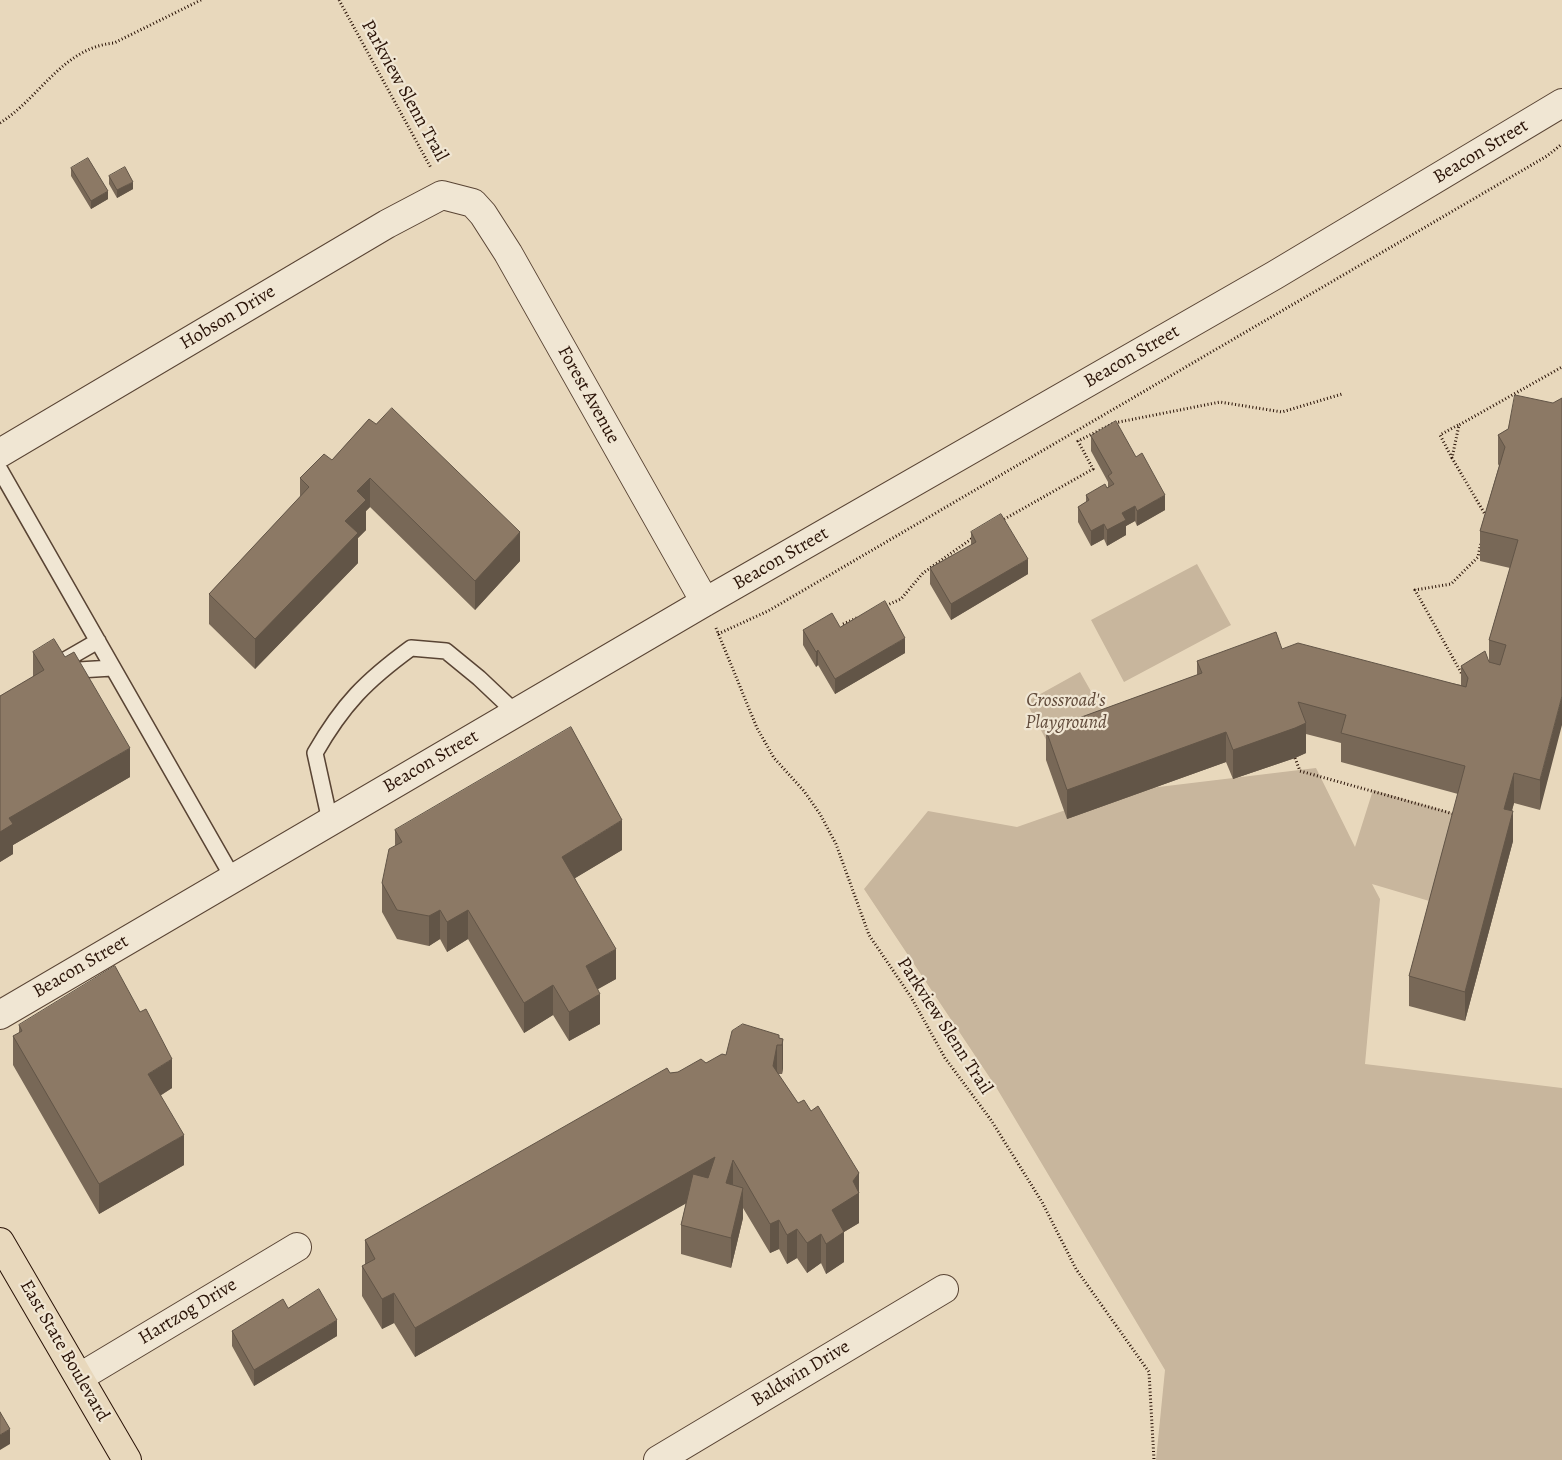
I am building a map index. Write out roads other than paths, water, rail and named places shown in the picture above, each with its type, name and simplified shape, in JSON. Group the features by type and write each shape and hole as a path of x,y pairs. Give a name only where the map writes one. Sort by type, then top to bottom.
{"main road":[{"name":"East State Boulevard","path":"0,1242 127,1460"}],"street":[{"name":"Beacon Street","path":"0,1015 705,602 1275,275 1562,103"},
{"name":"Forest Avenue","path":"451,197 473,203 483,214 508,253 705,602"},
{"name":"Hobson Drive","path":"0,453 387,224 451,197"},
{"name":"Hartzog Drive","path":"80,1377 297,1247"},
{"name":"Baldwin Drive","path":"658,1460 944,1288"}],"lane":[{"path":"0,470 233,878"},
{"path":"98,641 55,674 112,668"},
{"path":"330,821 315,753 347,702 380,671 411,648 446,651 480,678 516,712"}],"park label":[{"name":"Crossroad's Playground","path":"1066,712"}]}
